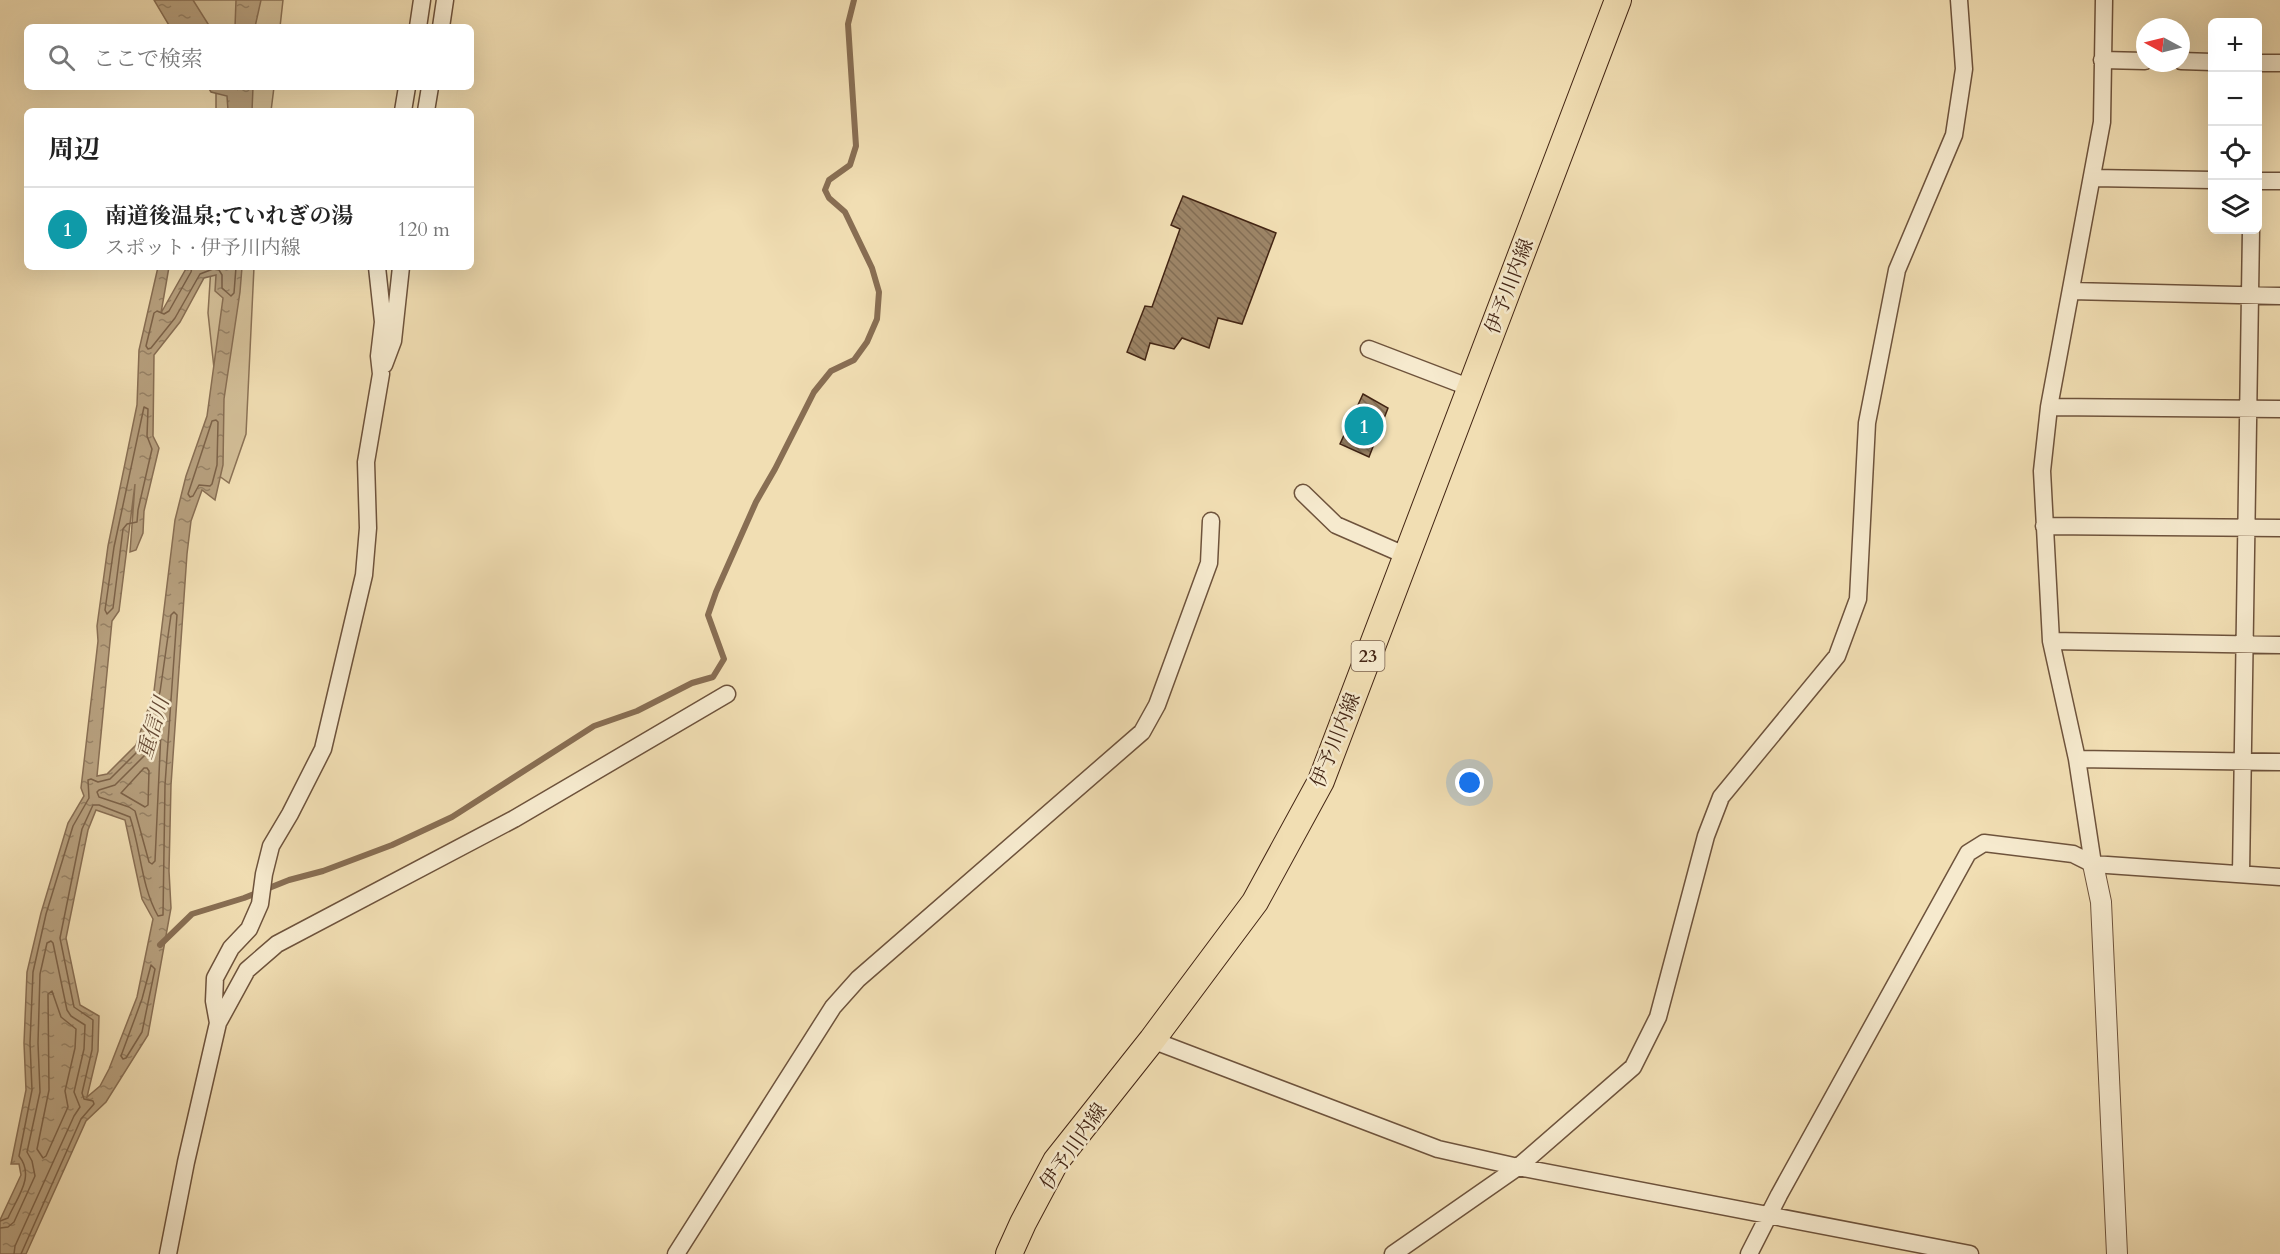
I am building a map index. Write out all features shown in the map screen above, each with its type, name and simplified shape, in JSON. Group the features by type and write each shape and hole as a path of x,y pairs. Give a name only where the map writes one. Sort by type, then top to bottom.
{"main road":[{"name":"伊予川内線","path":"1009,1254 1056,1161 1152,1040 1255,902 1321,781 1618,0"}],"street":[{"path":"418,24 422,0"},
{"path":"441,24 445,0"},
{"path":"1393,1254 1518,1167 1633,1067 1658,1017 1706,837 1721,797 1838,656 1858,599 1867,423 1897,270 1954,135 1964,69 1959,0"},
{"path":"2104,0 2102,122 2049,408 2042,471 2051,641 2078,759 2093,864 2101,902 2116,1254"},
{"path":"2102,60 2136,61"},
{"path":"2190,61 2208,62"},
{"path":"2262,63 2280,63"},
{"path":"404,108 407,90"},
{"path":"426,108 430,90"},
{"path":"2093,178 2208,180"},
{"path":"2262,181 2280,181"},
{"path":"2241,874 2251,234"},
{"path":"377,270 383,322 379,356 381,374"},
{"path":"218,1023 214,1001 215,978 231,948 249,929 260,904 271,846 323,749 364,575 368,528 366,462 381,374 393,341 401,270"},
{"path":"2071,291 2280,296"},
{"path":"1369,349 1471,388"},
{"path":"2049,408 2280,409"},
{"path":"1303,493 1336,525 1407,556"},
{"path":"676,1254 833,1006 858,979 1142,732 1156,705 1209,563 1211,521"},
{"path":"2044,526 2280,528"},
{"path":"2051,641 2280,645"},
{"path":"168,1254 186,1162 218,1023 247,970 277,944 514,819 726,694"},
{"path":"2078,759 2280,762"},
{"path":"1749,1254 1779,1195 1968,853 1984,843 2073,854 2093,864 2280,878"},
{"path":"1152,1040 1438,1149 1518,1167 1970,1254"}],"shaded area":[{"path":"186,0 283,0 280,24 196,24"},
{"path":"216,90 274,90 271,108 216,108"},
{"path":"211,270 254,270 246,434 229,483 215,473 222,442 208,313"}],"water":[{"path":"154,0 193,0 208,24 168,24"},
{"path":"236,0 261,0 256,24 235,24"},
{"path":"210,90 253,90 252,108 228,108 227,96"},
{"name":"重信川","path":"157,270 168,270 161,313 185,270 242,270 224,399 223,465 215,500 202,490 191,521 171,785 169,871 171,908 148,1035 106,1102 86,1121 26,1254 0,1254 0,1220 21,1175 19,1164 11,1164 26,1090 24,1043 27,972 41,913 68,823 84,796 81,788 98,641 97,626 108,546 137,405 139,350","holes":["216,275 215,291 223,298 207,416 186,476 175,520 154,691 136,745 107,774 97,776 112,621 119,611 135,484 130,552 136,550 143,533 144,511 159,448 153,436 154,355 180,322 204,278","96,810 125,820 142,899 153,919 137,997 109,1069 100,1086 87,1097 98,1051 99,1016 80,1005 66,938 88,830"]}],"building":[{"path":"1183,196 1276,233 1242,324 1218,318 1209,348 1182,338 1174,349 1150,343 1145,360 1127,352 1145,306 1152,307 1180,229 1171,225"},
{"path":"1363,394 1388,408 1369,457 1340,444"}],"waterway":[{"path":"160,945 192,914 244,898 289,880 323,871 392,845 452,817 594,726 637,711 692,683 713,677 724,659 708,615 756,502 814,392 831,371 854,360 867,342 877,319 879,292 872,268 845,212 829,198 825,190 829,180 850,165 856,146 848,24 854,0"}],"place":[{"name":"南道後温泉;ていれぎの湯","path":"1364,426"}]}
